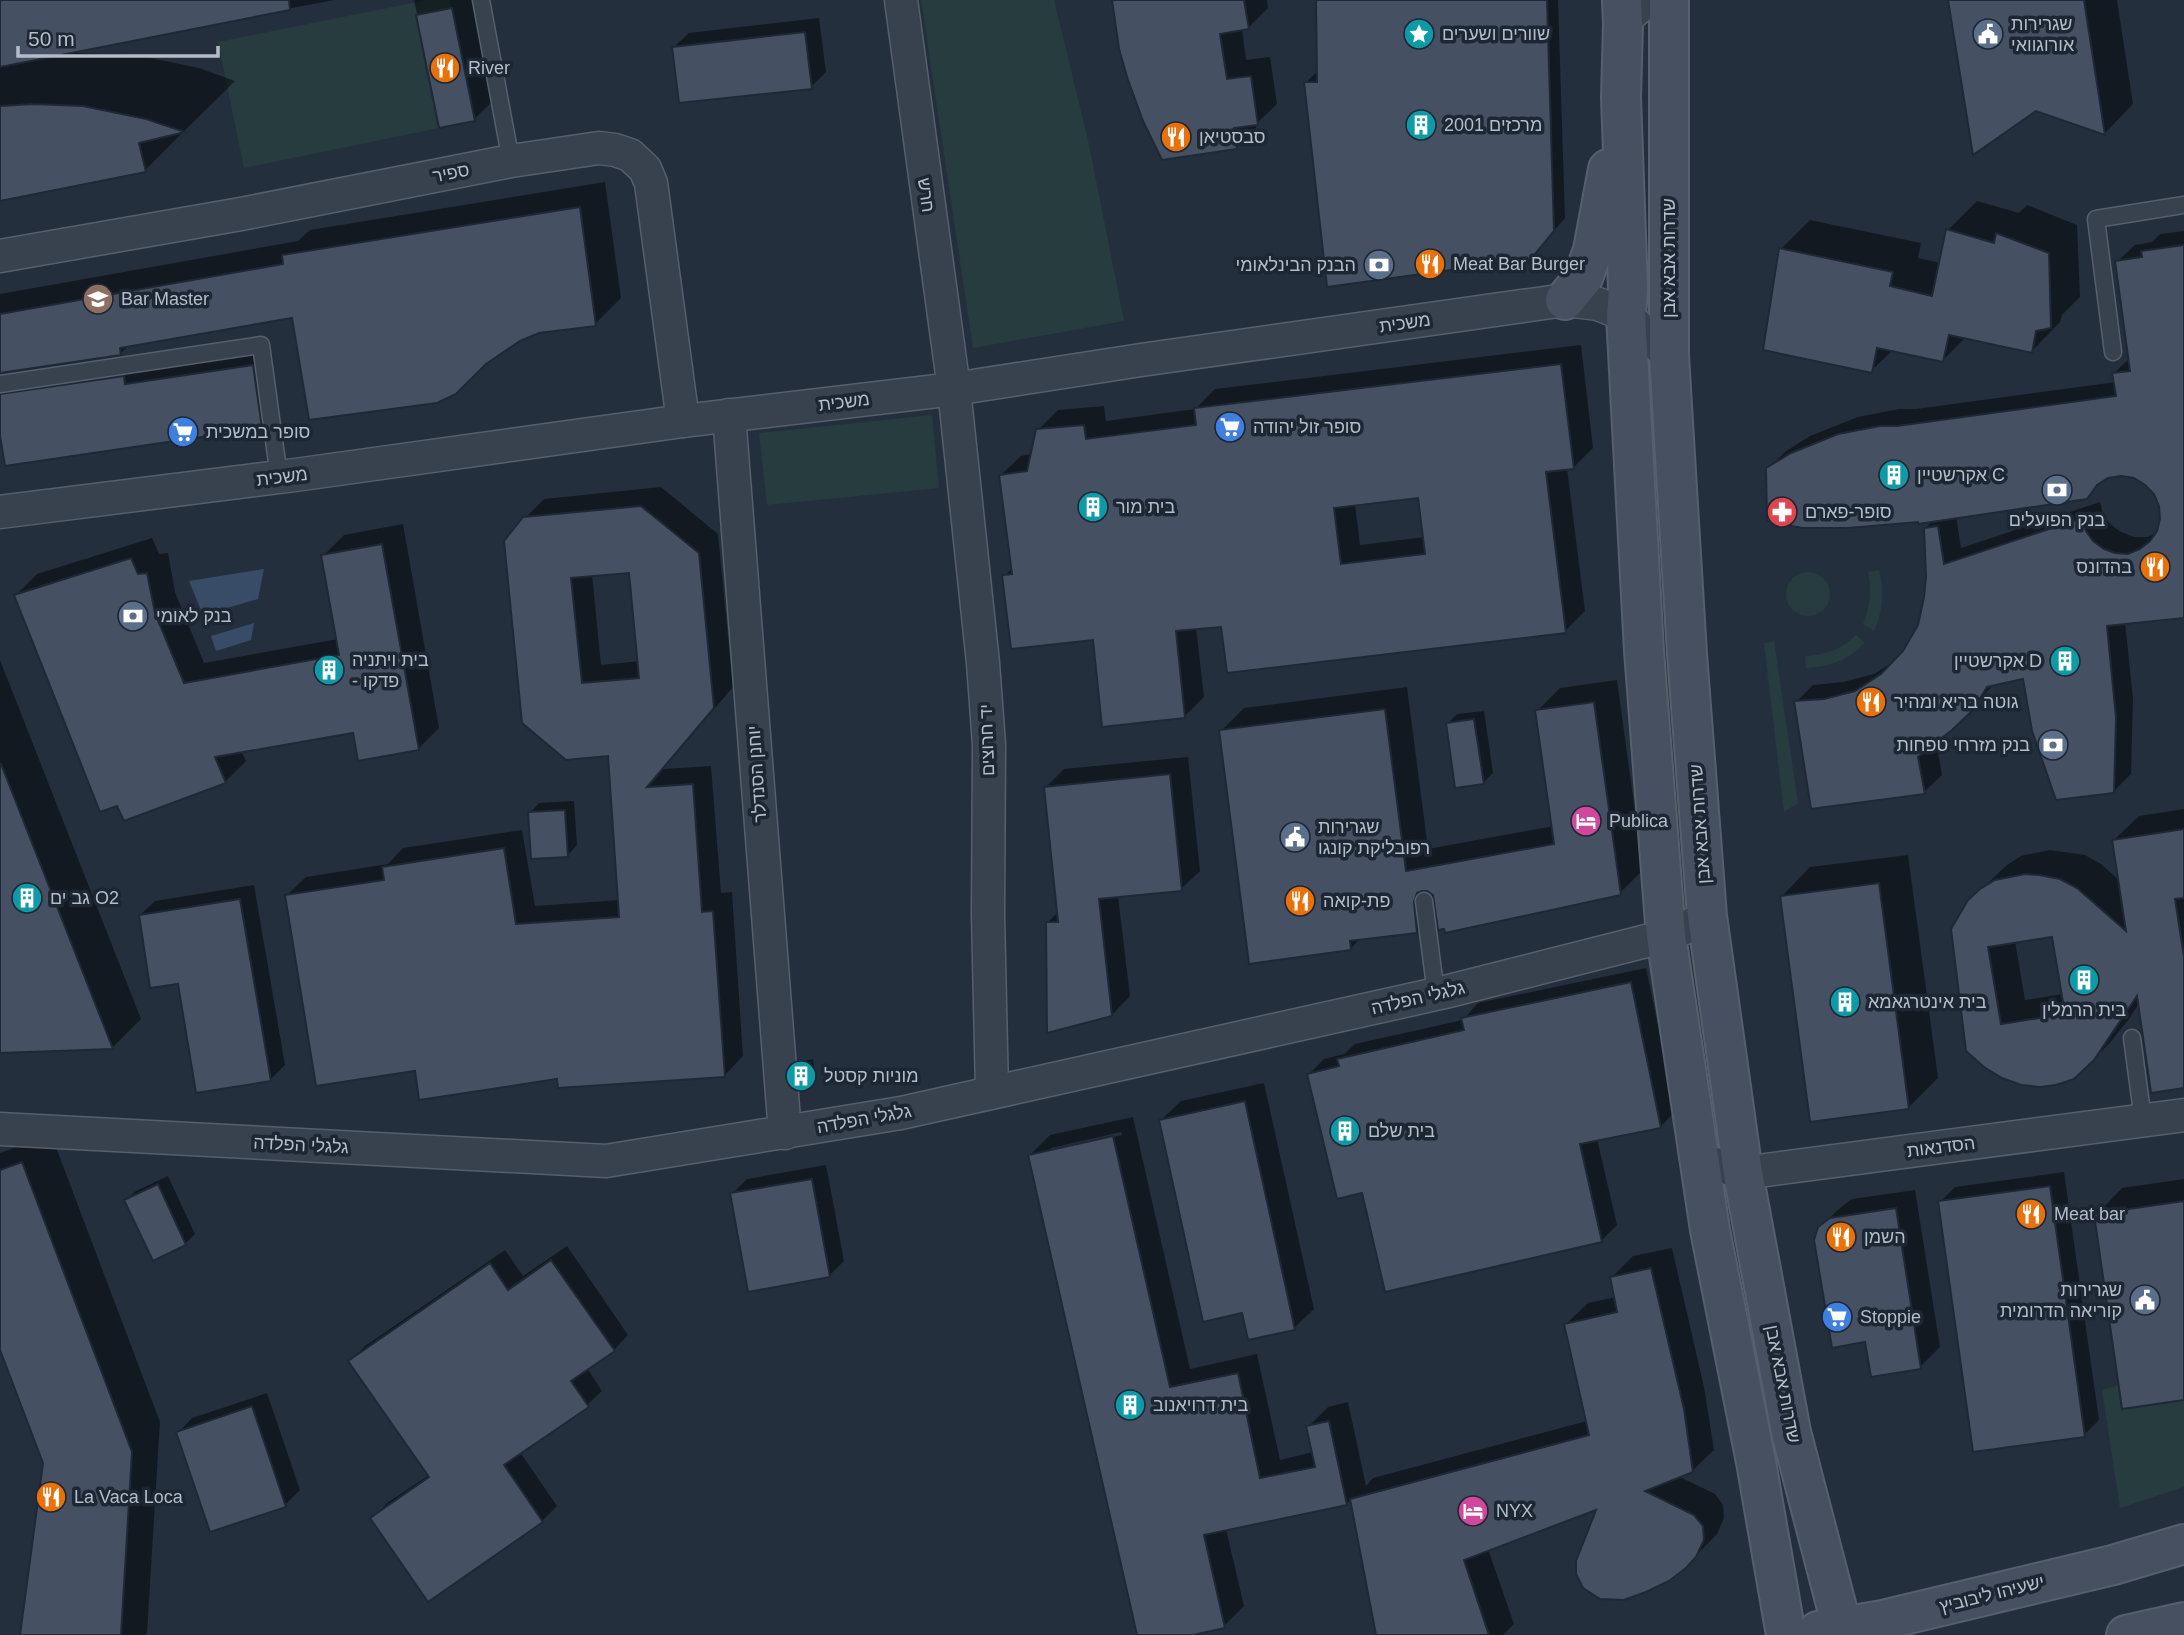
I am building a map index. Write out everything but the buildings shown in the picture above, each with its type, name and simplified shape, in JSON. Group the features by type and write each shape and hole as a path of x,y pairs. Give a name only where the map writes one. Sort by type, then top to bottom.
{"main road":[{"name":"שדרות אבא אבן","path":"1669,0 1669,356 1706,916 1743,1173 1793,1438 1842,1630"},
{"path":"1565,300 1583,278 1593,250 1621,98 1631,8"},
{"path":"1621,98 1626,315 1644,651 1666,936 1710,1230 1756,1462 1786,1635"},
{"name":"ישעיהו ליבוביץ","path":"1797,1635 1842,1630 2184,1545"},
{"path":"2126,1635 2184,1622"}],"street":[{"name":"חרש","path":"902,10 954,389"},
{"name":"ספיר","path":"0,256 241,214 511,161 599,148 615,150 630,155 645,169 651,183 683,421"},
{"name":"משכית","path":"0,512 279,477 729,415 954,389 1565,300 1598,304 1626,315 1669,356"},
{"name":"יד חרוצים","path":"954,389 989,745 988,915 992,1091"},
{"name":"יוחנן הסנדלר","path":"729,415 785,1133"},
{"name":"גלגלי הפלדה","path":"0,1129 606,1161 901,1113 1436,994 1666,936 1706,916"},
{"name":"הסדנאות","path":"1699,1159 1743,1173 2184,1115"}],"lane":[{"path":"481,0 511,161"},
{"path":"2113,352 2096,219 2184,205"},
{"path":"0,384 261,345 279,477"},
{"path":"1423,901 1436,994"},
{"path":"2132,1038 2143,1120"}],"green space":[{"path":"427,0 450,0 452,8 416,16 439,128 244,168 218,42"},
{"path":"921,0 1054,0 1088,140 1124,321 973,348"},
{"path":"932,415 939,488 767,505 759,433"},
{"path":"1879,570 1882,601 1874,631 1863,624 1870,598 1868,572"},
{"path":"1808,572 1817,573 1824,578 1829,585 1829,603 1824,610 1817,615 1808,616 1799,615 1792,610 1787,603 1786,594 1787,585 1792,578 1799,573"},
{"path":"1856,635 1865,643 1852,654 1831,664 1806,668 1805,656 1832,651"},
{"path":"1774,641 1798,803 1784,812 1764,643"},
{"path":"2119,1385 2184,1400 2184,1487 2120,1508 2102,1390"}],"water":[{"path":"264,569 258,599 203,615 189,581"},
{"path":"254,623 251,640 216,651 211,636"}],"place":[{"name":"שוורים ושערים","path":"1419,34"},
{"name":"שגרירות אורוגוואי","path":"1988,34"},
{"name":"River","path":"445,68"},
{"name":"מרכזים 2001","path":"1421,125"},
{"name":"סבסטיאן","path":"1176,137"},
{"name":"Meat Bar Burger","path":"1430,264"},
{"name":"הבנק הבינלאומי","path":"1379,265"},
{"name":"Bar Master","path":"98,299"},
{"name":"סופר זול יהודה","path":"1230,427"},
{"name":"סופר במשכית","path":"183,432"},
{"name":"אקרשטיין C","path":"1894,475"},
{"name":"בנק הפועלים","path":"2057,490"},
{"name":"בית מור","path":"1093,507"},
{"name":"סופר-פארם","path":"1782,512"},
{"name":"בהדונס","path":"2155,567"},
{"name":"בנק לאומי","path":"133,616"},
{"name":"אקרשטיין D","path":"2065,661"},
{"name":"בית ויתניה - פדקו","path":"329,670"},
{"name":"גוטה בריא ומהיר","path":"1871,702"},
{"name":"בנק מזרחי טפחות","path":"2053,745"},
{"name":"Publica","path":"1586,821"},
{"name":"שגרירות רפובליקת קונגו","path":"1295,837"},
{"name":"גב ים O2","path":"27,898"},
{"name":"פת-קואה","path":"1300,901"},
{"name":"בית הרמלין","path":"2084,980"},
{"name":"בית אינטרגאמא","path":"1845,1002"},
{"name":"מוניות קסטל","path":"801,1076"},
{"name":"בית שלם","path":"1345,1131"},
{"name":"Meat bar","path":"2031,1214"},
{"name":"השמן","path":"1841,1237"},
{"name":"שגרירות קוריאה הדרומית","path":"2145,1300"},
{"name":"Stoppie","path":"1837,1317"},
{"name":"בית דרויאנוב","path":"1130,1405"},
{"name":"La Vaca Loca","path":"51,1497"},
{"name":"NYX","path":"1473,1511"}]}
